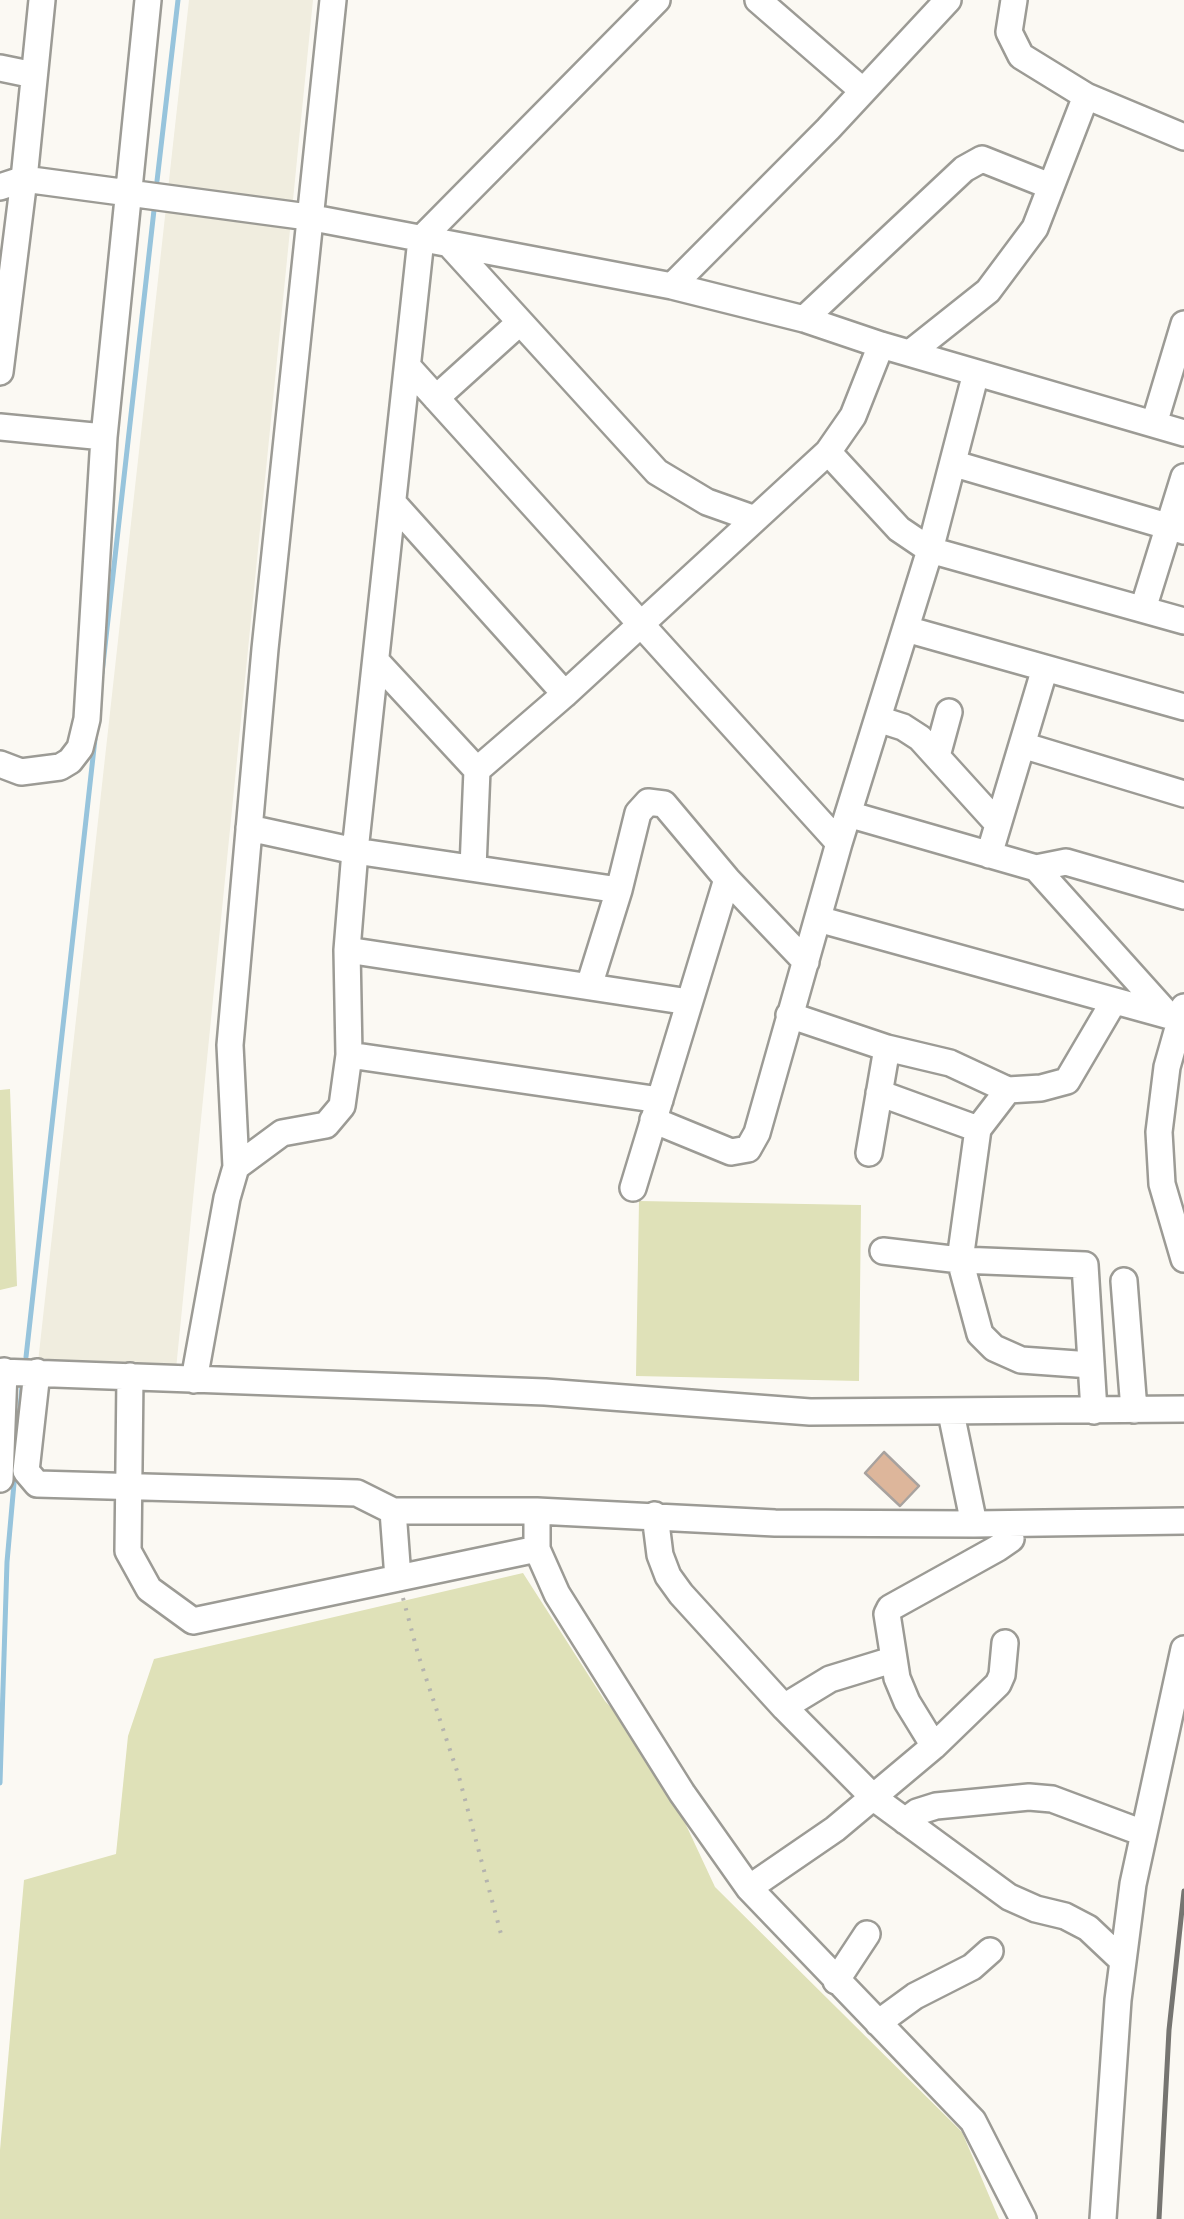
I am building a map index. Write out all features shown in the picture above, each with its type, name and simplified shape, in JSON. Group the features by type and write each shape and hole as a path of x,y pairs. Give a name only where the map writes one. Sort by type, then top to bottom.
{"street":[{"path":"0,372 12,183 34,75 42,0"},
{"path":"0,764 21,772 37,772 70,761 80,748 87,719 104,437 148,0"},
{"path":"194,1380 236,1167 230,1046 308,217 333,0"},
{"path":"236,1167 282,1133 326,1124 342,1106 350,1055 348,950 355,851 420,239 657,0"},
{"path":"758,0 863,91"},
{"path":"672,286 948,0"},
{"path":"1014,0 1010,32 1021,56 1086,96 1184,137"},
{"path":"0,68 34,75"},
{"path":"910,353 988,291 1035,228 1086,96"},
{"path":"804,319 964,169 982,159 1050,186"},
{"path":"12,183 131,192 308,217 672,286 804,319 976,374 1184,433"},
{"path":"450,245 657,472 708,502 755,519"},
{"path":"436,398 519,324"},
{"path":"1154,424 1184,324"},
{"path":"477,770 566,694 828,452 853,416 881,345"},
{"path":"408,368 839,843"},
{"path":"350,1055 656,1110 730,1152 748,1149 757,1133 839,843 930,550 976,374"},
{"path":"0,426 104,437"},
{"path":"828,452 899,529 930,550 1184,621"},
{"path":"955,464 1176,529"},
{"path":"1143,609 1176,529 1184,478"},
{"path":"394,506 566,694"},
{"path":"906,628 1184,708"},
{"path":"377,662 477,770 472,868"},
{"path":"989,855 1045,668"},
{"path":"936,756 949,712"},
{"path":"878,718 920,738 998,824"},
{"path":"1022,745 1184,794"},
{"path":"589,986 638,813 648,802 664,804 806,962"},
{"path":"848,814 1036,868 1066,862 1184,896"},
{"path":"249,828 355,851 619,890"},
{"path":"1036,868 1179,1015 1176,1069 1159,1132 1162,1184 1184,1260"},
{"path":"633,1188 727,878"},
{"path":"818,919 1114,1001 1179,1015"},
{"path":"348,950 689,1002"},
{"path":"789,1014 886,1048 950,1063 1008,1090 1067,1081 1114,1001"},
{"path":"868,1154 886,1048"},
{"path":"1008,1090 978,1130 960,1260 980,1334 994,1348 1021,1360 1091,1365"},
{"path":"879,1093 978,1130"},
{"path":"883,1251 960,1260 1085,1265 1094,1411"},
{"path":"1124,1281 1134,1410"},
{"path":"0,1479 2,1371 544,1392 810,1412 1184,1409"},
{"path":"37,1372 26,1471 37,1484 357,1493 393,1510 655,1515 775,1523 1184,1521"},
{"path":"130,1376 128,1551 150,1589 192,1620 537,1549"},
{"path":"952,1413 974,1524"},
{"path":"393,1510 398,1578"},
{"path":"537,1511 537,1549 557,1594 682,1793 749,1888 973,2121 1023,2219"},
{"path":"655,1515 660,1555 668,1576 784,1708 874,1798 1009,1897 1088,1928 1123,1961"},
{"path":"934,1746 907,1702 892,1660 886,1623 890,1608 1011,1539 1004,1524"},
{"path":"749,1888 874,1798 934,1746 998,1684 1005,1643"},
{"path":"1103,2219 1123,1961 1143,1834 1184,1649"},
{"path":"784,1708 830,1678 892,1660"},
{"path":"905,1822 936,1806 1052,1798 1143,1834"},
{"path":"836,1981 867,1934"},
{"path":"878,2023 915,1996 972,1967 990,1951"}],"path":[{"path":"398,1578 418,1654 460,1777 501,1934"}],"shaded area":[{"path":"189,0 313,0 176,1369 38,1362"}],"green space":[{"path":"10,1089 17,1286 0,1290 0,1090"},
{"path":"639,1201 861,1205 859,1381 636,1376"},
{"path":"523,1573 605,1701 652,1752 715,1887 962,2132 999,2219 0,2219 0,2150 24,1880 116,1854 128,1736 154,1659"}],"building":[{"path":"884,1452 919,1486 900,1506 865,1473"}],"waterway":[{"path":"157,181 178,0"},
{"path":"102,673 154,210"},
{"path":"26,1357 95,739"},
{"path":"19,1421 22,1386"},
{"path":"0,1783 7,1562 15,1472"}],"railway":[{"path":"1159,2219 1169,2030 1184,1891"}]}
